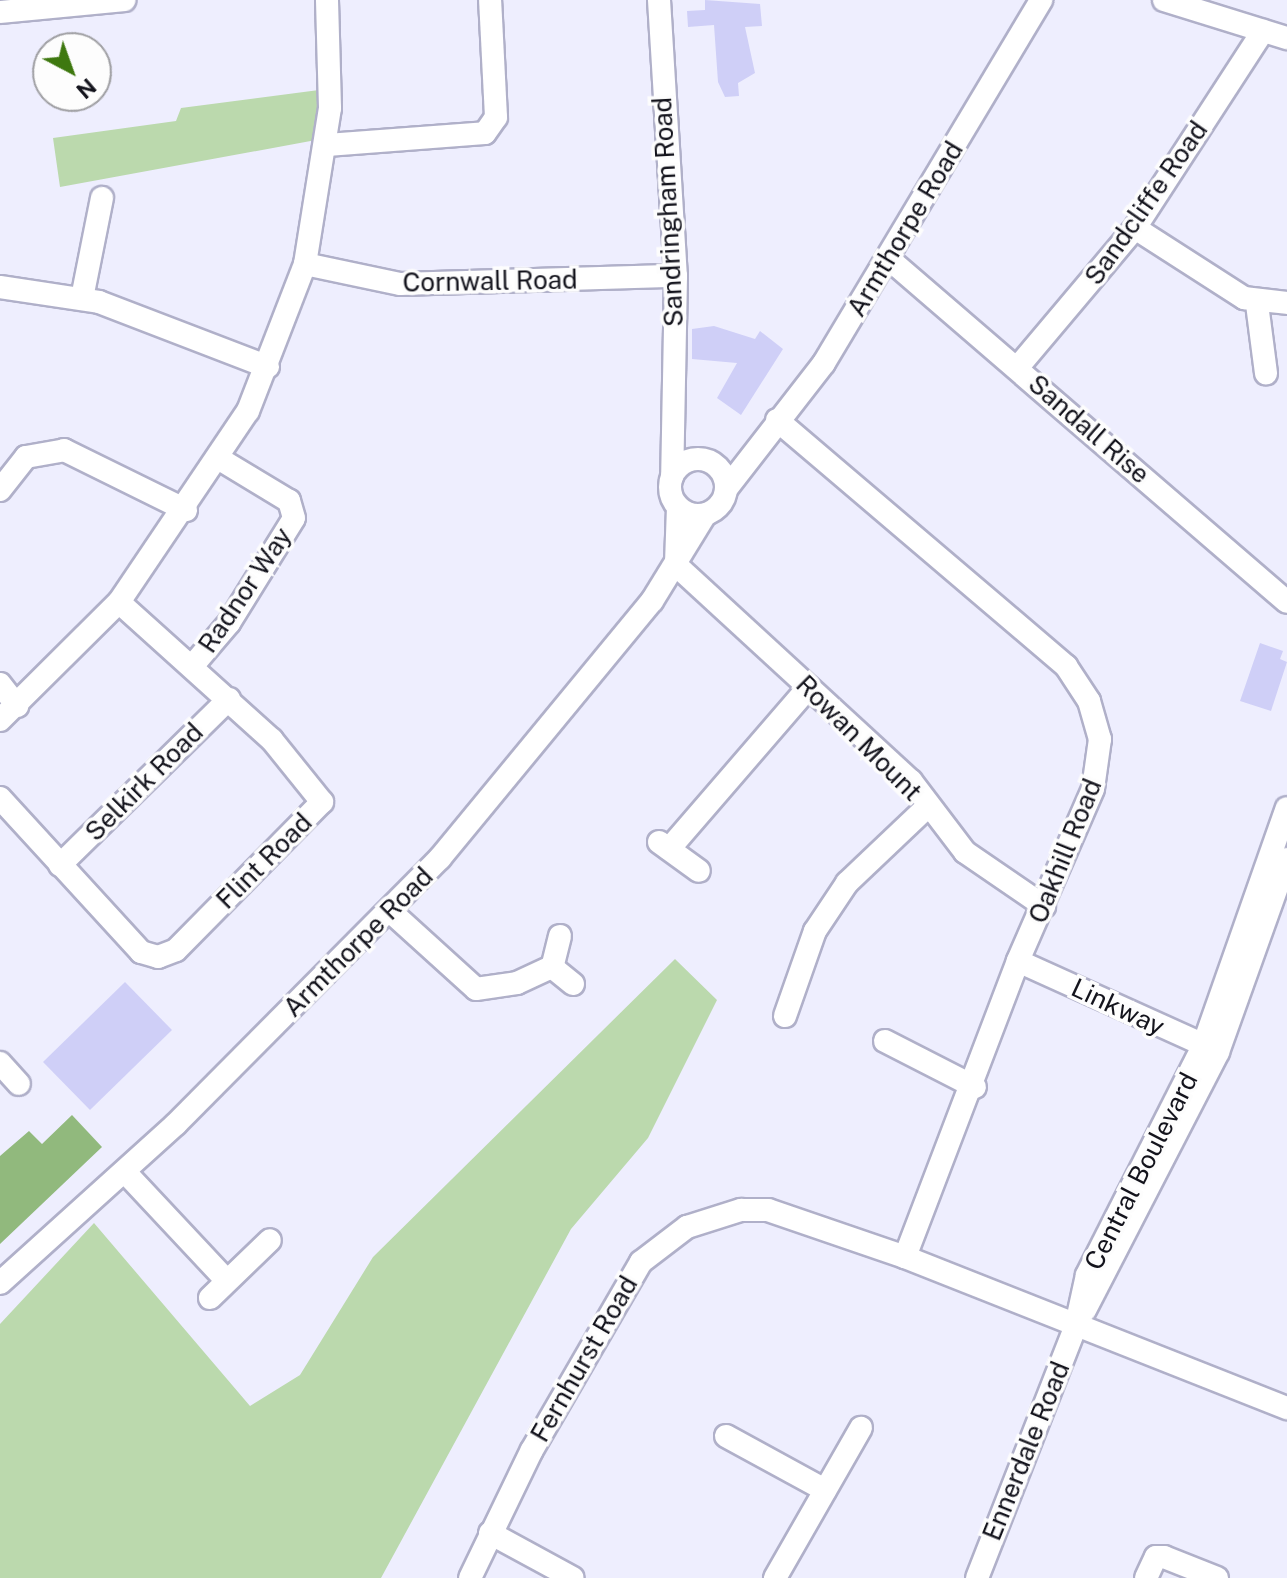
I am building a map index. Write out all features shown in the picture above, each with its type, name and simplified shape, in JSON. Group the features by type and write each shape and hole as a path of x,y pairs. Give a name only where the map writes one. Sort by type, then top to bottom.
{"street":[{"path":"0,12 124,0"},
{"path":"0,684 8,713 119,602 221,460 268,367 305,264 327,145 327,0"},
{"path":"327,145 485,133 496,117 490,0"},
{"name":"Sandringham Road","path":"659,0 676,276 672,476"},
{"name":"Armthorpe Road","path":"727,488 752,447 777,420 889,259 1041,0"},
{"path":"1164,0 1287,38"},
{"name":"Sandcliffe Road","path":"1018,367 1135,228 1263,31"},
{"path":"82,298 102,198"},
{"path":"1135,228 1257,304 1287,303"},
{"name":"Sandall Rise","path":"889,259 1018,367 1287,602"},
{"name":"Cornwall Road","path":"305,264 400,284 676,276"},
{"path":"0,287 82,298 180,328 268,367"},
{"path":"1257,304 1266,373"},
{"name":"Oakhill Road","path":"777,420 1066,666 1089,701 1100,766 1044,906 1018,961 975,1087 905,1257"},
{"path":"675,425 727,488 717,509 705,515 678,507"},
{"path":"676,565 678,507 672,476 702,460 752,447"},
{"path":"0,490 26,457 64,450 186,510"},
{"name":"Radnor Way","path":"194,664 229,623 294,518 289,501 221,460"},
{"name":"Armthorpe Road","path":"0,1283 125,1172 390,911 503,788 676,565 705,515"},
{"name":"Rowan Mount","path":"676,565 911,781 965,852 1044,906"},
{"name":"Flint Road","path":"0,798 141,952 158,957 176,950 322,802 194,664 119,602"},
{"path":"699,871 664,846 809,687"},
{"name":"Selkirk Road","path":"60,865 229,699"},
{"path":"785,1016 815,931 847,883 928,806"},
{"name":"Central Boulevard","path":"1076,1325 1087,1275 1140,1186 1211,1049 1281,862 1287,808"},
{"path":"390,911 476,989 517,983 552,967"},
{"path":"552,967 560,936"},
{"name":"Linkway","path":"1018,961 1211,1049"},
{"path":"552,967 573,984"},
{"path":"885,1041 975,1087"},
{"path":"0,1063 19,1084"},
{"path":"125,1172 227,1281"},
{"name":"Fernhurst Road","path":"470,1578 490,1533 624,1287 662,1242 719,1216 768,1210 905,1257 1287,1408"},
{"path":"210,1298 270,1240"},
{"name":"Ennerdale Road","path":"977,1578 1076,1325"},
{"path":"775,1578 861,1428"},
{"path":"726,1436 825,1490"},
{"path":"490,1533 573,1578"},
{"path":"1146,1578 1156,1557 1217,1578"}],"green space":[{"path":"319,90 316,140 60,187 53,138 176,121 181,108"},
{"path":"675,959 717,1000 648,1138 571,1229 381,1578 0,1578 0,1324 94,1223 250,1406 300,1375 373,1257"},
{"path":"72,1115 102,1147 0,1244 0,1156 29,1131 42,1144"}],"building":[{"path":"705,0 760,4 762,26 745,27 755,73 738,83 739,96 725,97 718,82 714,25 688,27 687,11 705,10"},
{"path":"714,326 755,339 760,331 783,349 741,415 717,398 737,363 692,359 692,329"},
{"path":"1260,643 1283,651 1280,659 1287,662 1271,711 1240,701"},
{"path":"125,982 172,1030 90,1110 43,1062"}]}
